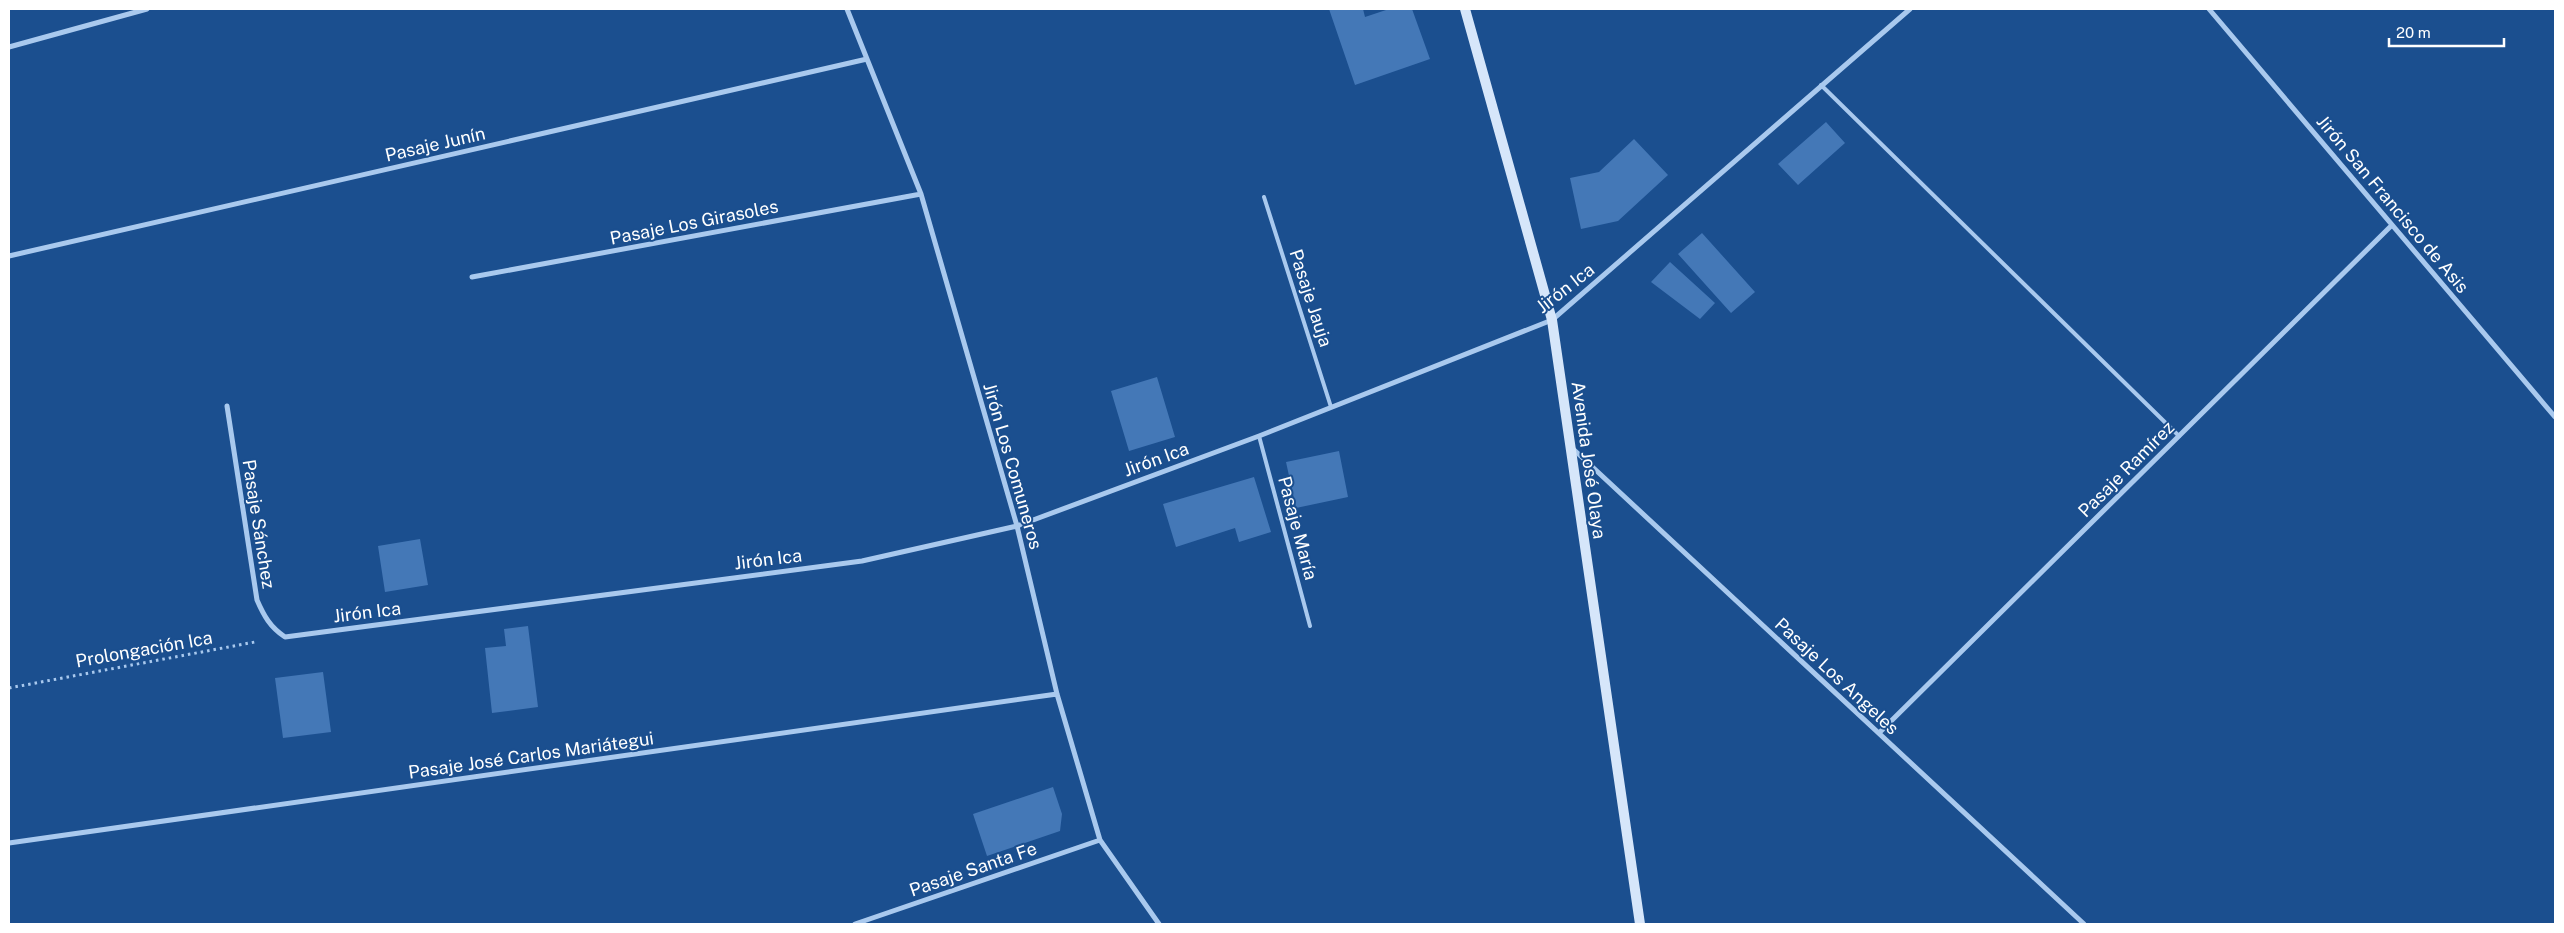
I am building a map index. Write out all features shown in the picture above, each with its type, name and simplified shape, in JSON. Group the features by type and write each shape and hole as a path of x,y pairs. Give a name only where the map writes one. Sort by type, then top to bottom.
{"street":[{"path":"9,47 147,9"},
{"name":"Jirón Los Comuneros","path":"847,9 921,194 1017,526 1057,694 1100,840 1159,924"},
{"name":"Avenida José Olaya","path":"1465,9 1552,320 1640,924"},
{"name":"Jirón Ica","path":"285,637 862,561 1017,526 1259,436 1552,320 1910,9"},
{"name":"Jirón San Francisco de Asis","path":"2209,9 2555,417"},
{"name":"Pasaje Junín","path":"9,256 867,59"},
{"name":"Pasaje Los Girasoles","path":"472,277 921,194"},
{"name":"Pasaje Ramírez","path":"1879,733 2392,225"},
{"name":"Pasaje Sánchez","path":"227,406 257,600 263,615 273,628 285,637"},
{"name":"Pasaje Los Angeles","path":"1570,447 2084,924"},
{"name":"Pasaje José Carlos Mariátegui","path":"9,843 1057,694"},
{"name":"Pasaje Santa Fe","path":"856,924 1100,840"}],"lane":[{"path":"1821,85 2179,436"},
{"name":"Pasaje Jauja","path":"1264,197 1332,407"},
{"name":"Pasaje María","path":"1259,436 1310,626"}],"path":[{"name":"Prolongación Ica","path":"9,688 285,637"}],"building":[{"path":"1329,9 1363,9 1365,17 1389,9 1412,9 1430,59 1355,85"},
{"path":"1826,122 1845,143 1798,185 1778,164"},
{"path":"1634,139 1668,175 1618,221 1581,229 1570,178 1599,172"},
{"path":"1702,233 1755,292 1731,313 1678,254"},
{"path":"1670,262 1715,303 1700,319 1651,282"},
{"path":"1157,377 1175,437 1129,451 1111,391"},
{"path":"1339,451 1348,497 1296,508 1286,462"},
{"path":"1254,477 1271,532 1239,542 1235,528 1176,547 1163,504"},
{"path":"420,539 428,585 385,592 378,546"},
{"path":"528,626 538,707 492,713 485,648 506,646 504,629"},
{"path":"323,672 331,732 283,738 275,678"},
{"path":"1053,787 1062,814 1060,831 987,856 973,814"}]}
